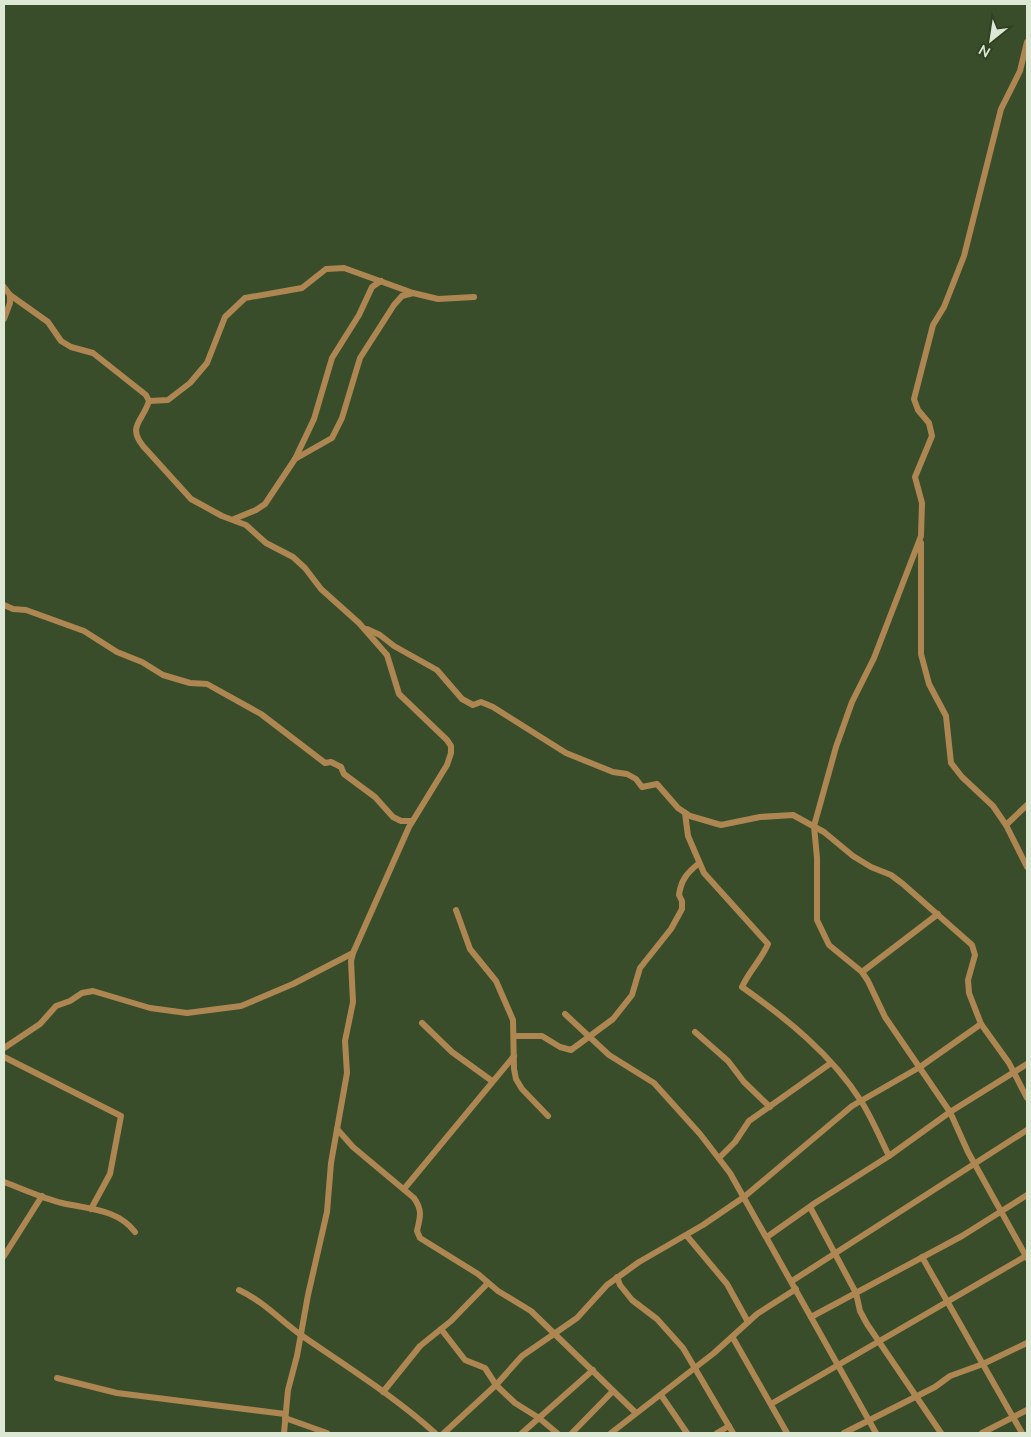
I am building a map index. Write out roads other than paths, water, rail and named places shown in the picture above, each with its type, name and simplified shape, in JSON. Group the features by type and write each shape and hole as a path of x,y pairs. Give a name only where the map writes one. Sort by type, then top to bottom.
{"street":[{"path":"1027,42 1020,71 1001,109 964,256 944,307 933,325 914,399 918,410 929,423 932,436 915,477 922,502 921,654 930,684 946,716 951,763 962,777 985,797 1006,825 1027,867"},
{"path":"149,401 168,400 190,383 207,363 224,317 245,298 302,288 326,268 344,268 413,293 438,299 474,297"},
{"path":"234,518 256,510 265,504 295,459 314,419 332,358 359,315 372,287 381,281"},
{"path":"4,287 10,295 48,322 61,341 71,347 93,353 146,395 149,401"},
{"path":"295,459 332,438 342,418 360,358 394,305 402,296 413,293"},
{"path":"4,319 10,303 10,295"},
{"path":"149,401 136,426 137,438 192,499 222,516 234,518 246,525 266,543 293,557 305,568 320,589 363,628 387,655 400,694 451,746 447,765 412,822 351,961 353,1002 345,1041 347,1073 337,1129 327,1212 288,1390 284,1433"},
{"path":"771,1404 1027,1257 974,1164 950,1112 885,1017 862,972 829,945 817,920 817,858 814,826 836,747 852,702 880,644 921,536"},
{"path":"4,605 13,609 26,610 84,632 117,652 142,662 163,675 190,683 207,684 261,714 325,763 331,762 341,767 344,774 375,797 392,817 401,821 412,822"},
{"path":"363,628 380,635 394,646 437,670 462,699 473,705 481,702 493,707 566,753 612,772 627,774 636,779 642,787 657,784 678,808 685,813 721,825 777,815 793,815 814,826 852,856 871,867 891,875 972,945 975,954 968,980 969,993 981,1024 1014,1072 1027,1098"},
{"path":"1006,825 1027,805"},
{"path":"685,813 688,836 698,864 742,917 768,944 765,951 747,974 742,986 774,1010 831,1064 860,1101 889,1156"},
{"path":"515,1036 542,1036 566,1050 576,1046 587,1036 613,1020 632,995 640,968 671,929 682,909 682,901 679,895 683,879 685,874 698,864"},
{"path":"456,910 470,949 503,992 513,1020 516,1079 522,1089 548,1116"},
{"path":"862,972 938,914"},
{"path":"4,1048 40,1024 56,1006 82,993 92,991 150,1008 186,1013 240,1006 293,984 353,953"},
{"path":"565,1014 609,1055 654,1083 719,1158 767,1237 876,1433"},
{"path":"422,1022 452,1052 492,1081"},
{"path":"444,1433 496,1385 522,1356 577,1318 596,1294 617,1277 639,1262 687,1236 744,1197 860,1101 920,1067 981,1024"},
{"path":"695,1032 728,1061 744,1082 770,1107"},
{"path":"404,1189 514,1056"},
{"path":"4,1057 121,1116 110,1174 91,1209"},
{"path":"719,1158 735,1142 749,1121 831,1064"},
{"path":"767,1237 889,1156 950,1112 1027,1064"},
{"path":"337,1129 353,1147 404,1189 420,1207 421,1216 417,1231 420,1238 530,1311 636,1413"},
{"path":"792,1282 1027,1130"},
{"path":"4,1182 42,1196 118,1217 135,1232"},
{"path":"811,1317 922,1257 1027,1195"},
{"path":"4,1256 42,1196"},
{"path":"810,1207 856,1293 860,1311 941,1433"},
{"path":"687,1236 727,1284 748,1322"},
{"path":"922,1257 1022,1433"},
{"path":"617,1277 632,1300 666,1328 696,1368 733,1433"},
{"path":"384,1392 420,1346 441,1329 488,1283"},
{"path":"611,1433 696,1368 733,1338 748,1322 796,1289"},
{"path":"239,1290 252,1296 301,1335 384,1392 435,1433"},
{"path":"441,1329 465,1360 485,1368 496,1385 515,1403 539,1418 557,1433"},
{"path":"733,1338 788,1433"},
{"path":"844,1433 916,1396 950,1376 982,1364 1027,1343"},
{"path":"522,1433 593,1370"},
{"path":"57,1378 117,1393 285,1416 328,1433"},
{"path":"572,1433 613,1390"},
{"path":"661,1395 687,1433"},
{"path":"982,1433 1027,1410"},
{"path":"717,1433 729,1426"}]}
